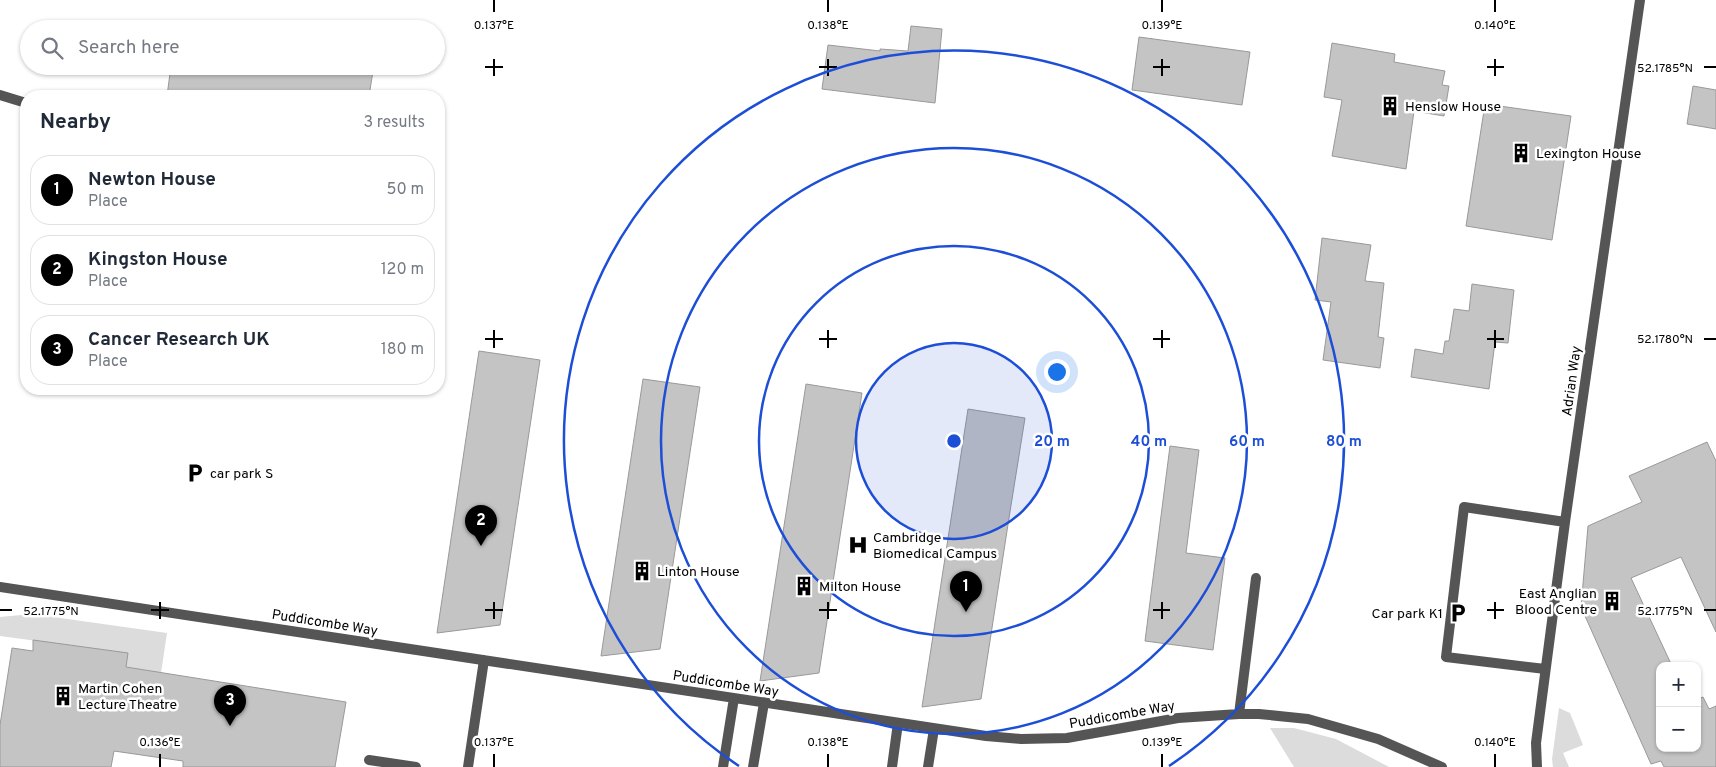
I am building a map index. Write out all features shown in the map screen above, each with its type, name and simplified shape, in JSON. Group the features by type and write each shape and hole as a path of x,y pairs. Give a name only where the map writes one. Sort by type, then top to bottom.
{"lane":[{"name":"Adrian Way","path":"1537,767 1536,743 1545,668 1640,0"},
{"path":"0,95 20,101"},
{"path":"1545,668 1446,657 1464,507 1565,522"},
{"path":"1239,714 1256,578"},
{"name":"Puddicombe Way","path":"0,586 986,736 1021,739 1068,738 1178,718 1239,714 1308,719 1378,739 1442,767"},
{"path":"468,767 484,660"},
{"path":"722,767 734,698"},
{"path":"753,767 764,703"},
{"path":"892,767 898,723"},
{"path":"928,767 934,729"},
{"path":"369,760 416,767"}],"shaded area":[{"path":"32,614 167,633 161,673 126,667 127,653 0,636 0,617"},
{"path":"1559,708 1570,713 1583,745 1563,753 1569,767 1553,767 1552,759"},
{"path":"1270,728 1294,728 1336,739 1389,767 1294,767"}],"building":[{"path":"911,26 942,29 935,103 822,89 828,45 880,51 880,49 908,51"},
{"path":"1139,37 1250,52 1242,105 1132,90"},
{"name":"Henslow House","path":"1332,43 1395,54 1394,62 1445,71 1442,85 1449,86 1444,116 1414,111 1406,169 1332,156 1342,100 1324,97"},
{"path":"170,75 372,75 370,90 168,90"},
{"path":"1693,86 1716,90 1716,129 1687,124"},
{"name":"Lexington House","path":"1485,104 1571,116 1552,240 1466,226"},
{"path":"1322,238 1371,245 1365,281 1384,283 1378,337 1384,338 1380,368 1323,360 1331,302 1315,300"},
{"path":"1472,284 1514,290 1508,343 1495,342 1489,389 1411,377 1415,349 1443,354 1445,341 1449,341 1454,309 1469,311"},
{"path":"479,351 540,360 500,625 437,633"},
{"name":"Linton House","path":"643,379 700,387 660,649 601,656"},
{"name":"Milton House","path":"806,384 862,393 819,673 760,681"},
{"path":"968,409 1025,418 981,699 922,707"},
{"name":"East Anglian Blood Centre","path":"1707,442 1716,461 1716,632 1681,557 1631,578 1670,662 1656,662 1656,752 1701,752 1701,698 1703,697 1709,709 1716,706 1716,767 1664,767 1661,761 1651,764 1581,607 1588,526 1642,502 1629,476"},
{"path":"1170,446 1199,450 1186,553 1225,558 1213,650 1145,641"},
{"path":"33,640 128,653 126,667 346,702 335,767 183,767 183,761 114,751 111,767 0,767 0,725 12,648 33,651"}],"place":[{"name":"Henslow House","path":"1390,106"},
{"name":"Lexington House","path":"1521,153"},
{"name":"car park S","path":"195,473"},
{"name":"Cambridge Biomedical Campus","path":"858,545"},
{"name":"Kingston House","path":"481,546"},
{"name":"Linton House","path":"642,571"},
{"name":"Milton House","path":"804,586"},
{"name":"East Anglian Blood Centre","path":"1612,601"},
{"name":"Newton House","path":"966,612"},
{"name":"Car park K1","path":"1458,613"},
{"name":"Martin Cohen Lecture Theatre","path":"63,696"},
{"name":"Cancer Research UK","path":"230,726"}]}
